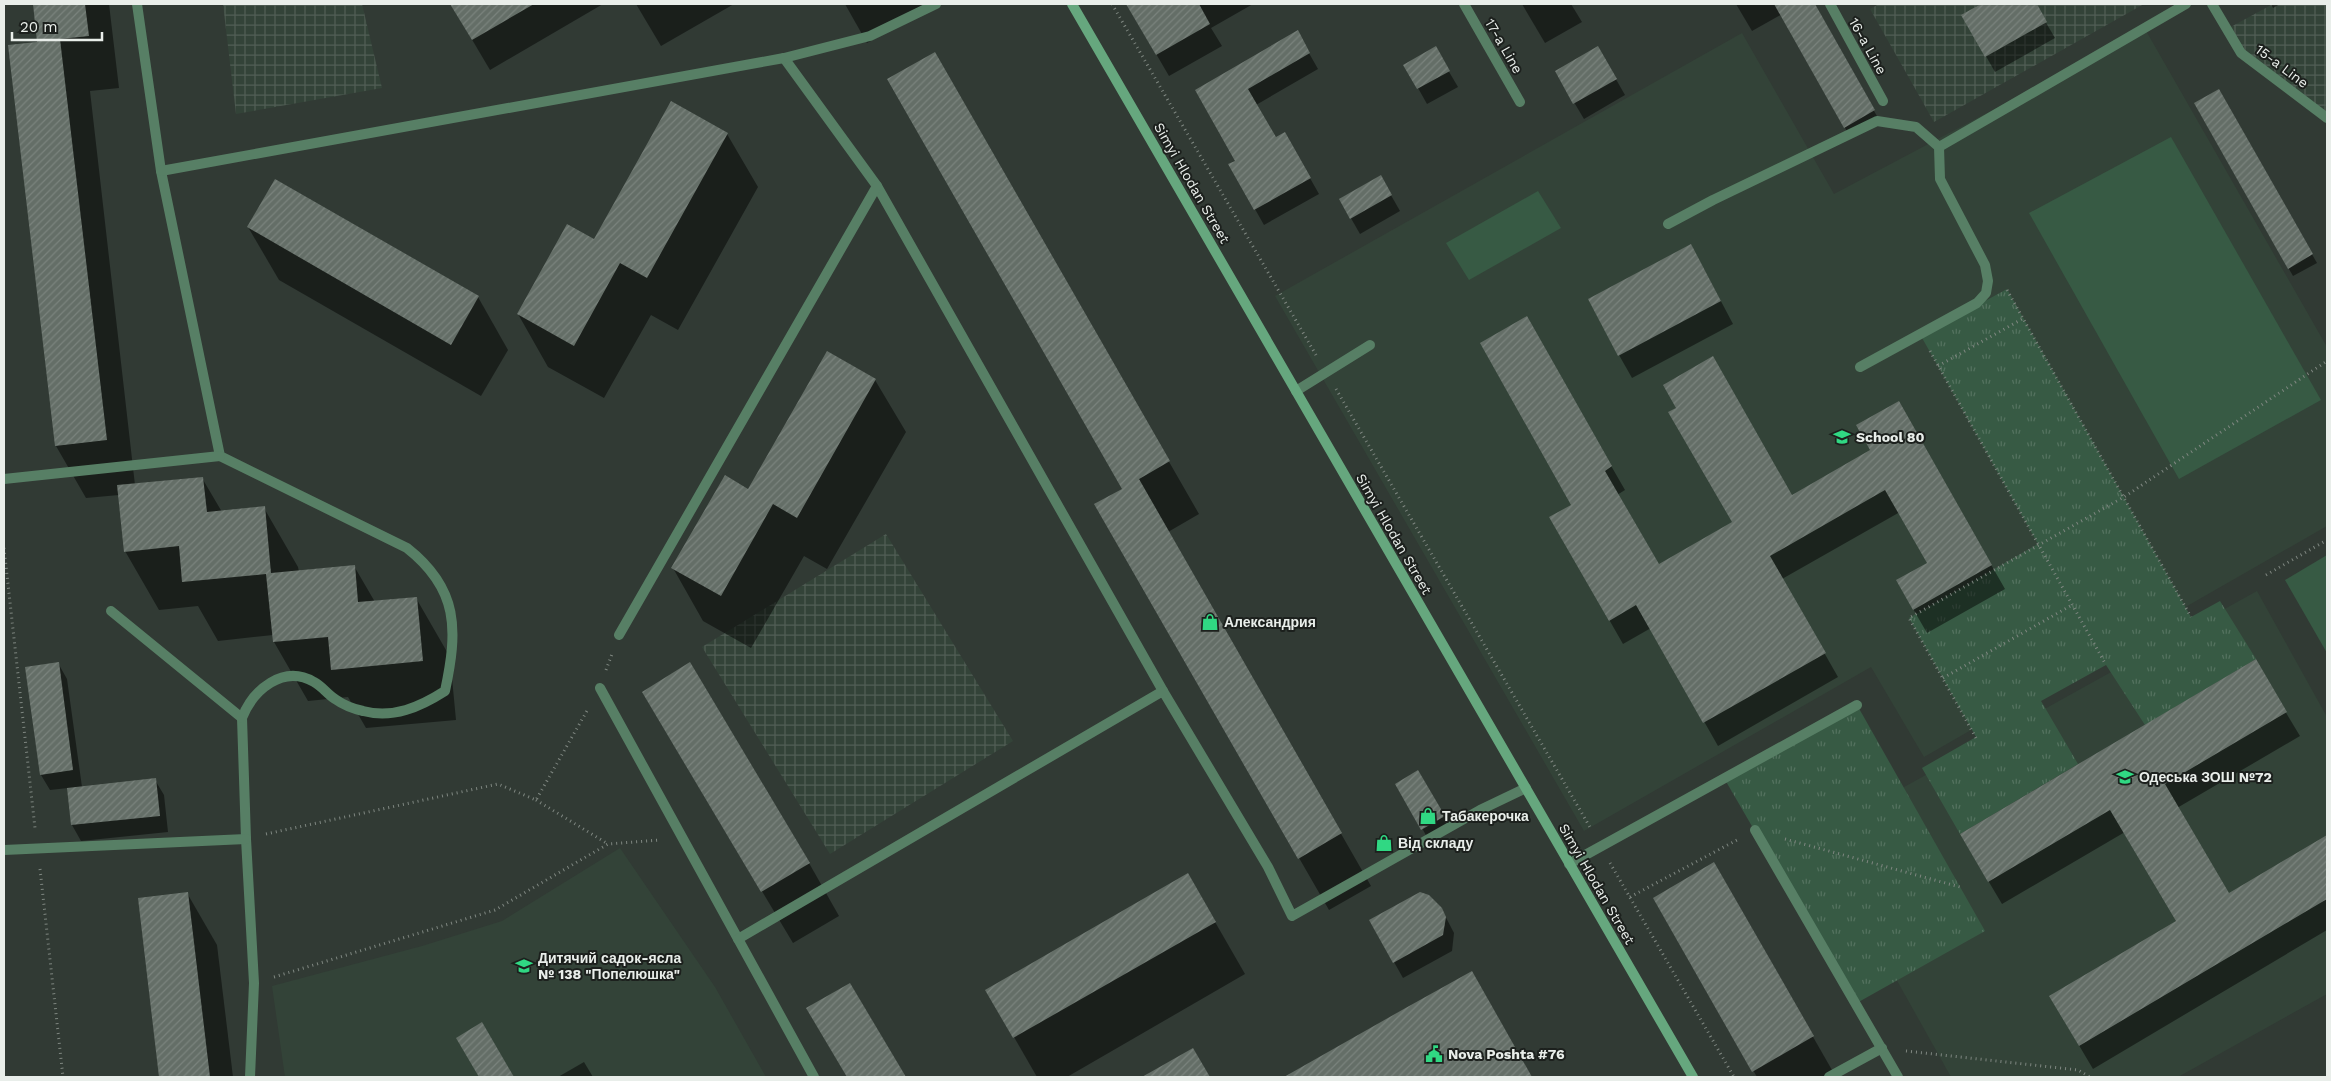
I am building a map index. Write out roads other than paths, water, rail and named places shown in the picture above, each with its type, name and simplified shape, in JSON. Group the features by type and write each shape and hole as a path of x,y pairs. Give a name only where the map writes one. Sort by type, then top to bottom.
{"street":[{"path":"137,4 161,171 220,456"},
{"path":"161,171 784,58 870,36 936,4"},
{"name":"Simyi Hlodan Street","path":"1072,4 1693,1077"},
{"name":"17-a Line","path":"1464,4 1520,102"},
{"name":"16-a Line","path":"1830,4 1883,101"},
{"path":"1939,147 2186,4"},
{"name":"15-a Line","path":"2212,4 2241,53 2327,118"},
{"path":"784,58 877,186 1163,691 1268,867 1292,916 1480,810 1526,788"},
{"path":"1668,224 1713,200 1877,121 1916,127 1939,147 1940,179 1985,265 1988,282 1986,293 1977,303 1860,367"},
{"path":"618,635 877,186"},
{"path":"1296,391 1370,345"},
{"path":"4,479 220,456 407,548 427,564 442,585 450,610 454,651 445,691 420,706 392,713 363,711 336,700 314,681 299,677 284,678 269,682 257,691 248,704 242,718 254,983 250,1077"},
{"path":"111,611 242,718"},
{"path":"600,688 814,1077"},
{"path":"738,939 1163,691"},
{"path":"1569,864 1857,705"},
{"path":"1755,830 1898,1077"},
{"path":"4,850 246,839"},
{"path":"1829,1077 1882,1048"}],"place":[{"name":"School 80","path":"1842,437"},
{"name":"Александрия","path":"1210,622"},
{"name":"Одеська ЗОШ №72","path":"2125,777"},
{"name":"Табакерочка","path":"1428,816"},
{"name":"Від складу","path":"1384,843"},
{"name":"Дитячий садок-ясла № 138 \"Попелюшка\"","path":"524,966"},
{"name":"Nova Poshta #76","path":"1434,1054"}]}
